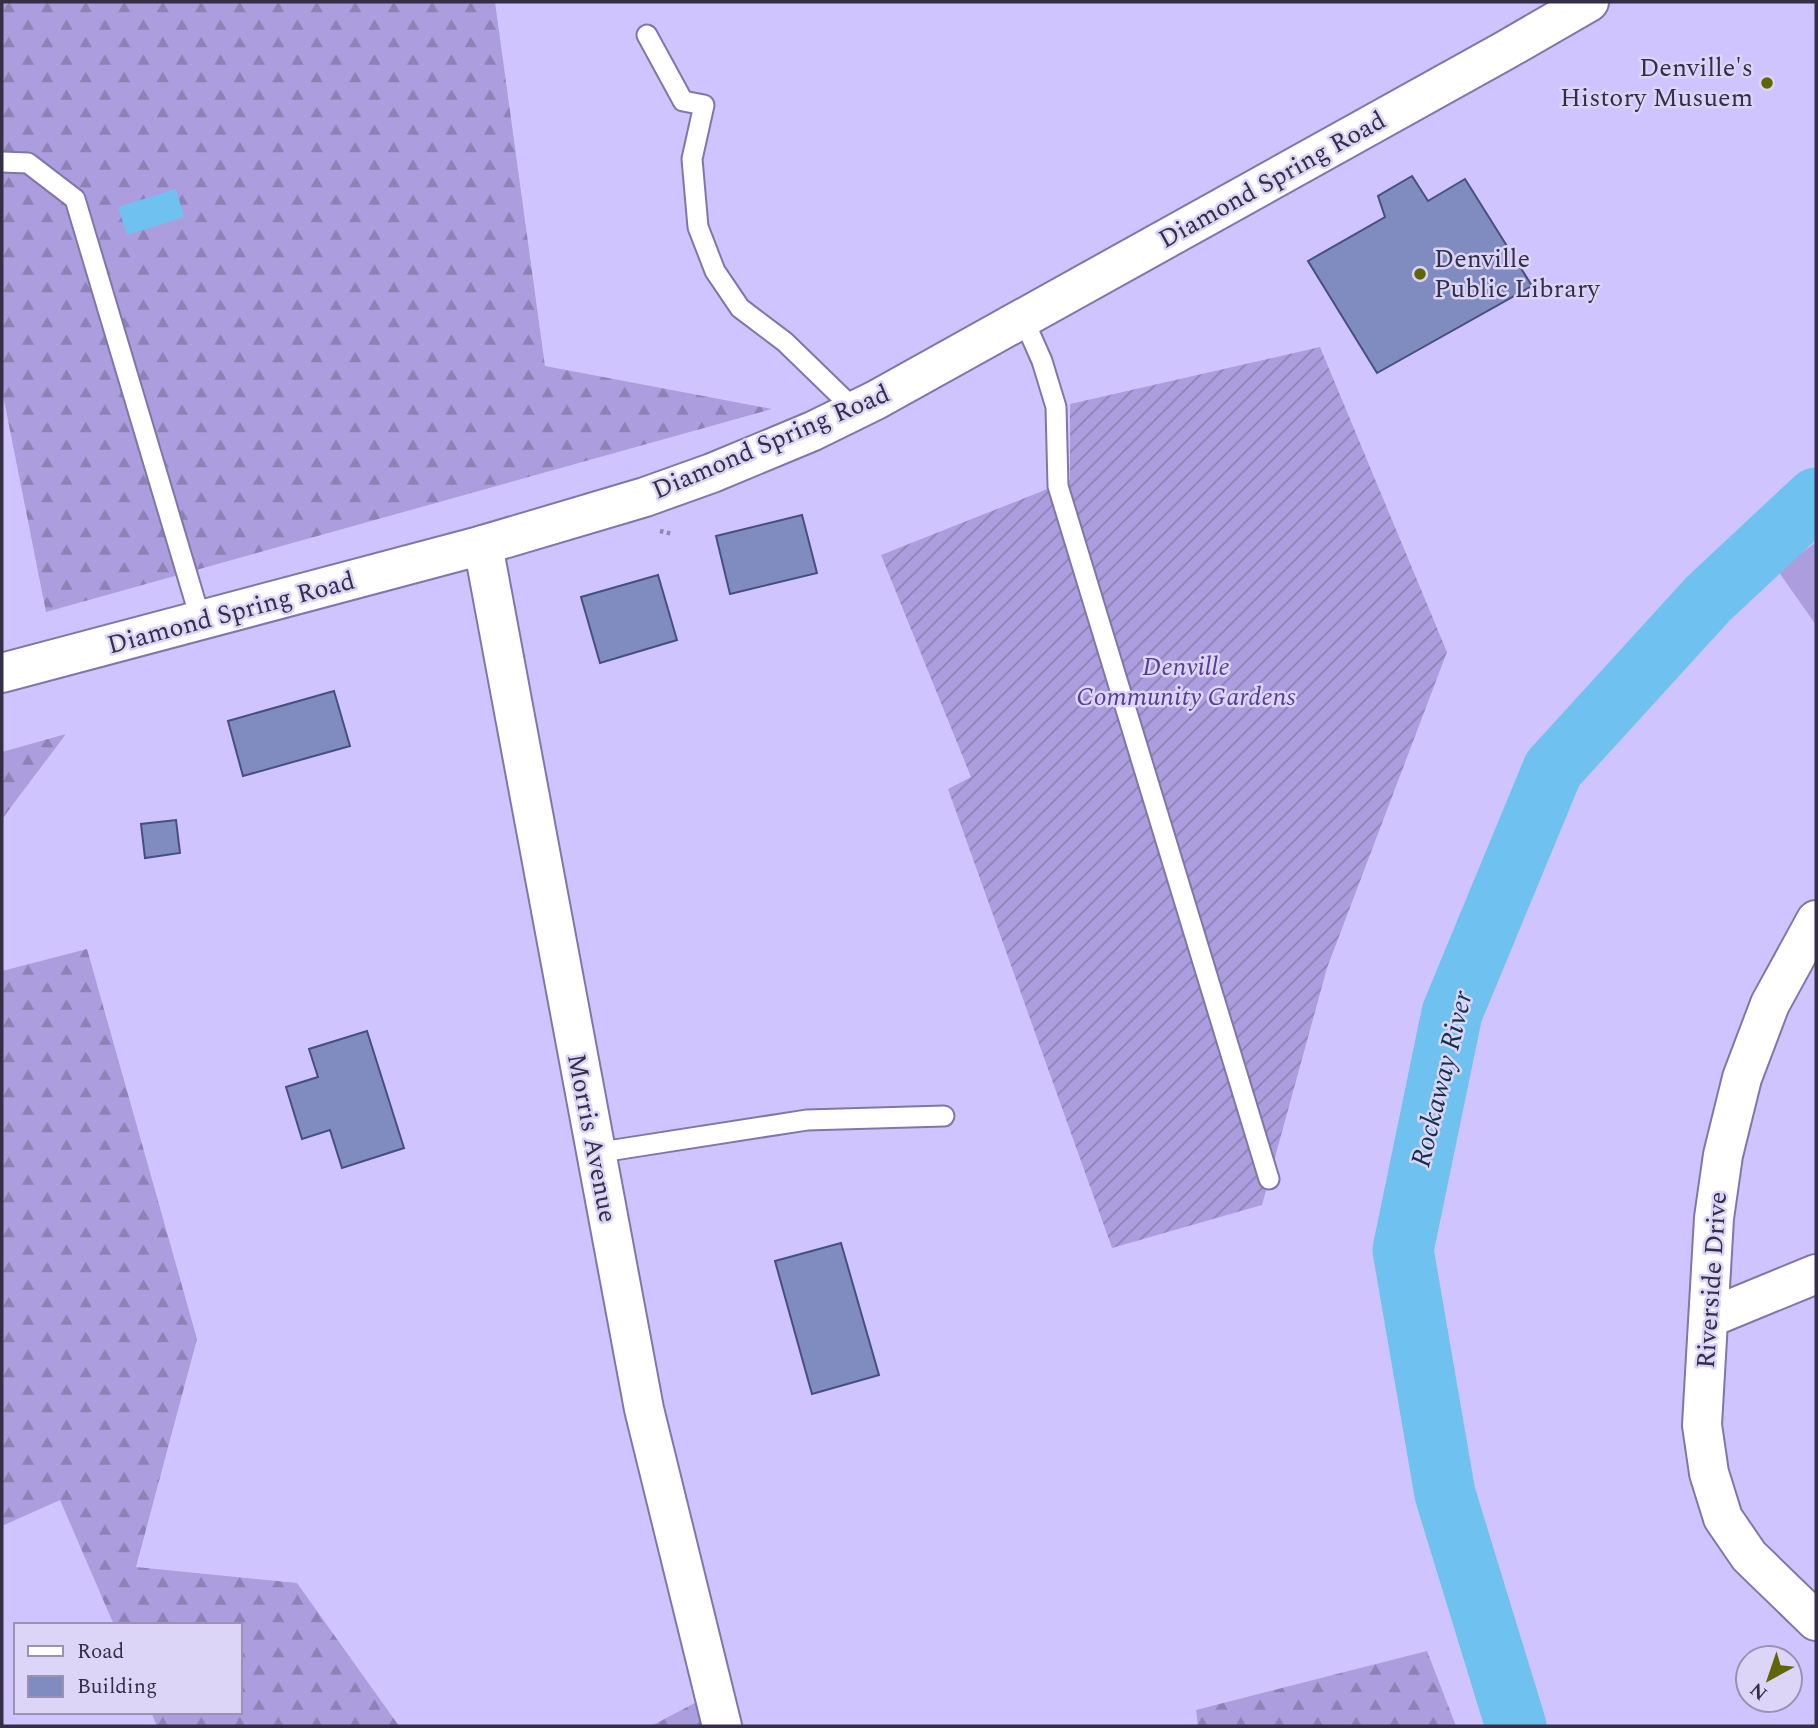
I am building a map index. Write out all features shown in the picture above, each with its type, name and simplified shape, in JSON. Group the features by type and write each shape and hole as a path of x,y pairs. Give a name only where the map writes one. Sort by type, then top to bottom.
{"street":[{"name":"Diamond Spring Road","path":"2,673 483,545 645,497 712,473 855,410 1589,2"},
{"name":"Morris Avenue","path":"483,545 644,1409 722,1726"},
{"name":"Riverside Drive","path":"1816,920 1770,1004 1742,1078 1723,1155 1714,1218 1702,1425 1709,1472 1724,1518 1749,1556 1816,1621"},
{"path":"1709,1318 1816,1274"}],"lane":[{"path":"647,35 683,101 704,105 692,159 698,227 715,271 740,308 785,342 855,410"},
{"path":"2,163 28,163 75,199 201,621"},
{"path":"1023,318 1044,365 1056,407 1058,485 1269,1179"},
{"path":"595,1153 807,1120 944,1116"}],"path":[{"path":"654,530 673,534"}],"green space":[{"path":"2,2 495,2 545,366 772,409 46,612 2,390"},
{"name":"Denville Community Gardens","path":"1320,347 1447,652 1327,968 1262,1205 1112,1248 948,789 971,777 881,555 1070,480 1070,404"},
{"path":"1816,542 1816,625 1778,571"},
{"path":"66,734 2,819 2,752"},
{"path":"87,949 197,1339 136,1567 297,1583 399,1726 157,1726 152,1714 242,1714 242,1623 113,1623 60,1500 2,1526 2,971"},
{"path":"1427,1651 1456,1726 1198,1726 1196,1710"},
{"path":"714,1693 726,1726 651,1726"}],"water":[{"path":"176,189 184,217 127,235 118,207"}],"building":[{"name":"Denville Public Library","path":"1412,176 1428,201 1465,179 1532,286 1377,373 1308,261 1385,217 1378,196"},
{"path":"802,515 817,573 730,594 716,536"},
{"path":"658,575 677,640 600,663 581,597"},
{"path":"334,691 350,746 243,776 228,721"},
{"path":"176,820 180,853 145,858 141,824"},
{"path":"367,1031 404,1148 342,1168 330,1130 302,1139 286,1087 318,1077 309,1049"},
{"path":"841,1243 879,1375 812,1394 775,1261"}],"waterway":[{"name":"Rockaway River","path":"1516,1726 1445,1494 1403,1250 1452,1013 1553,769 1708,599 1816,498"}],"place":[{"name":"Denville's History Musuem","path":"1767,83"},
{"name":"Denville Public Library","path":"1420,274"}]}
